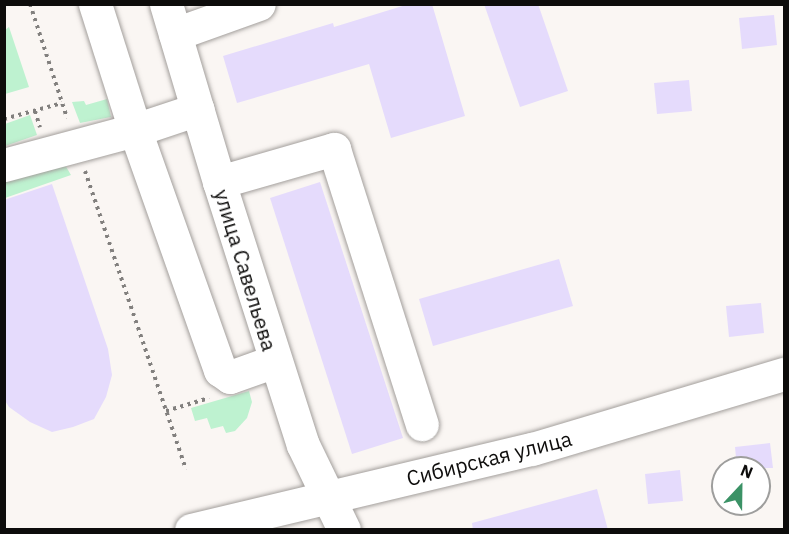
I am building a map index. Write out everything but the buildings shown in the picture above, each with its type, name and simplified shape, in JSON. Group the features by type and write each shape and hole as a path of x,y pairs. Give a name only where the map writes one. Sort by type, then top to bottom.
{"street":[{"path":"95,4 135,130 219,370 230,377 275,361"},
{"path":"170,19 259,4"},
{"name":"улица Савельева","path":"170,19 219,182 303,445 344,530"},
{"path":"4,165 135,130 198,109"},
{"path":"219,182 334,149 422,424"},
{"name":"Сибирская улица","path":"191,530 532,449 784,374"}],"path":[{"path":"30,4 68,121"},
{"path":"4,119 62,103"},
{"path":"84,168 186,469"}],"green space":[{"path":"9,27 29,87 5,94 5,30"},
{"path":"107,99 111,117 80,123 72,102 84,101 86,105"},
{"path":"30,115 37,135 5,146 5,124"},
{"path":"62,160 71,175 5,198 4,177"},
{"path":"249,391 252,402 247,418 235,431 226,433 223,426 211,429 207,418 195,421 191,408"}]}
